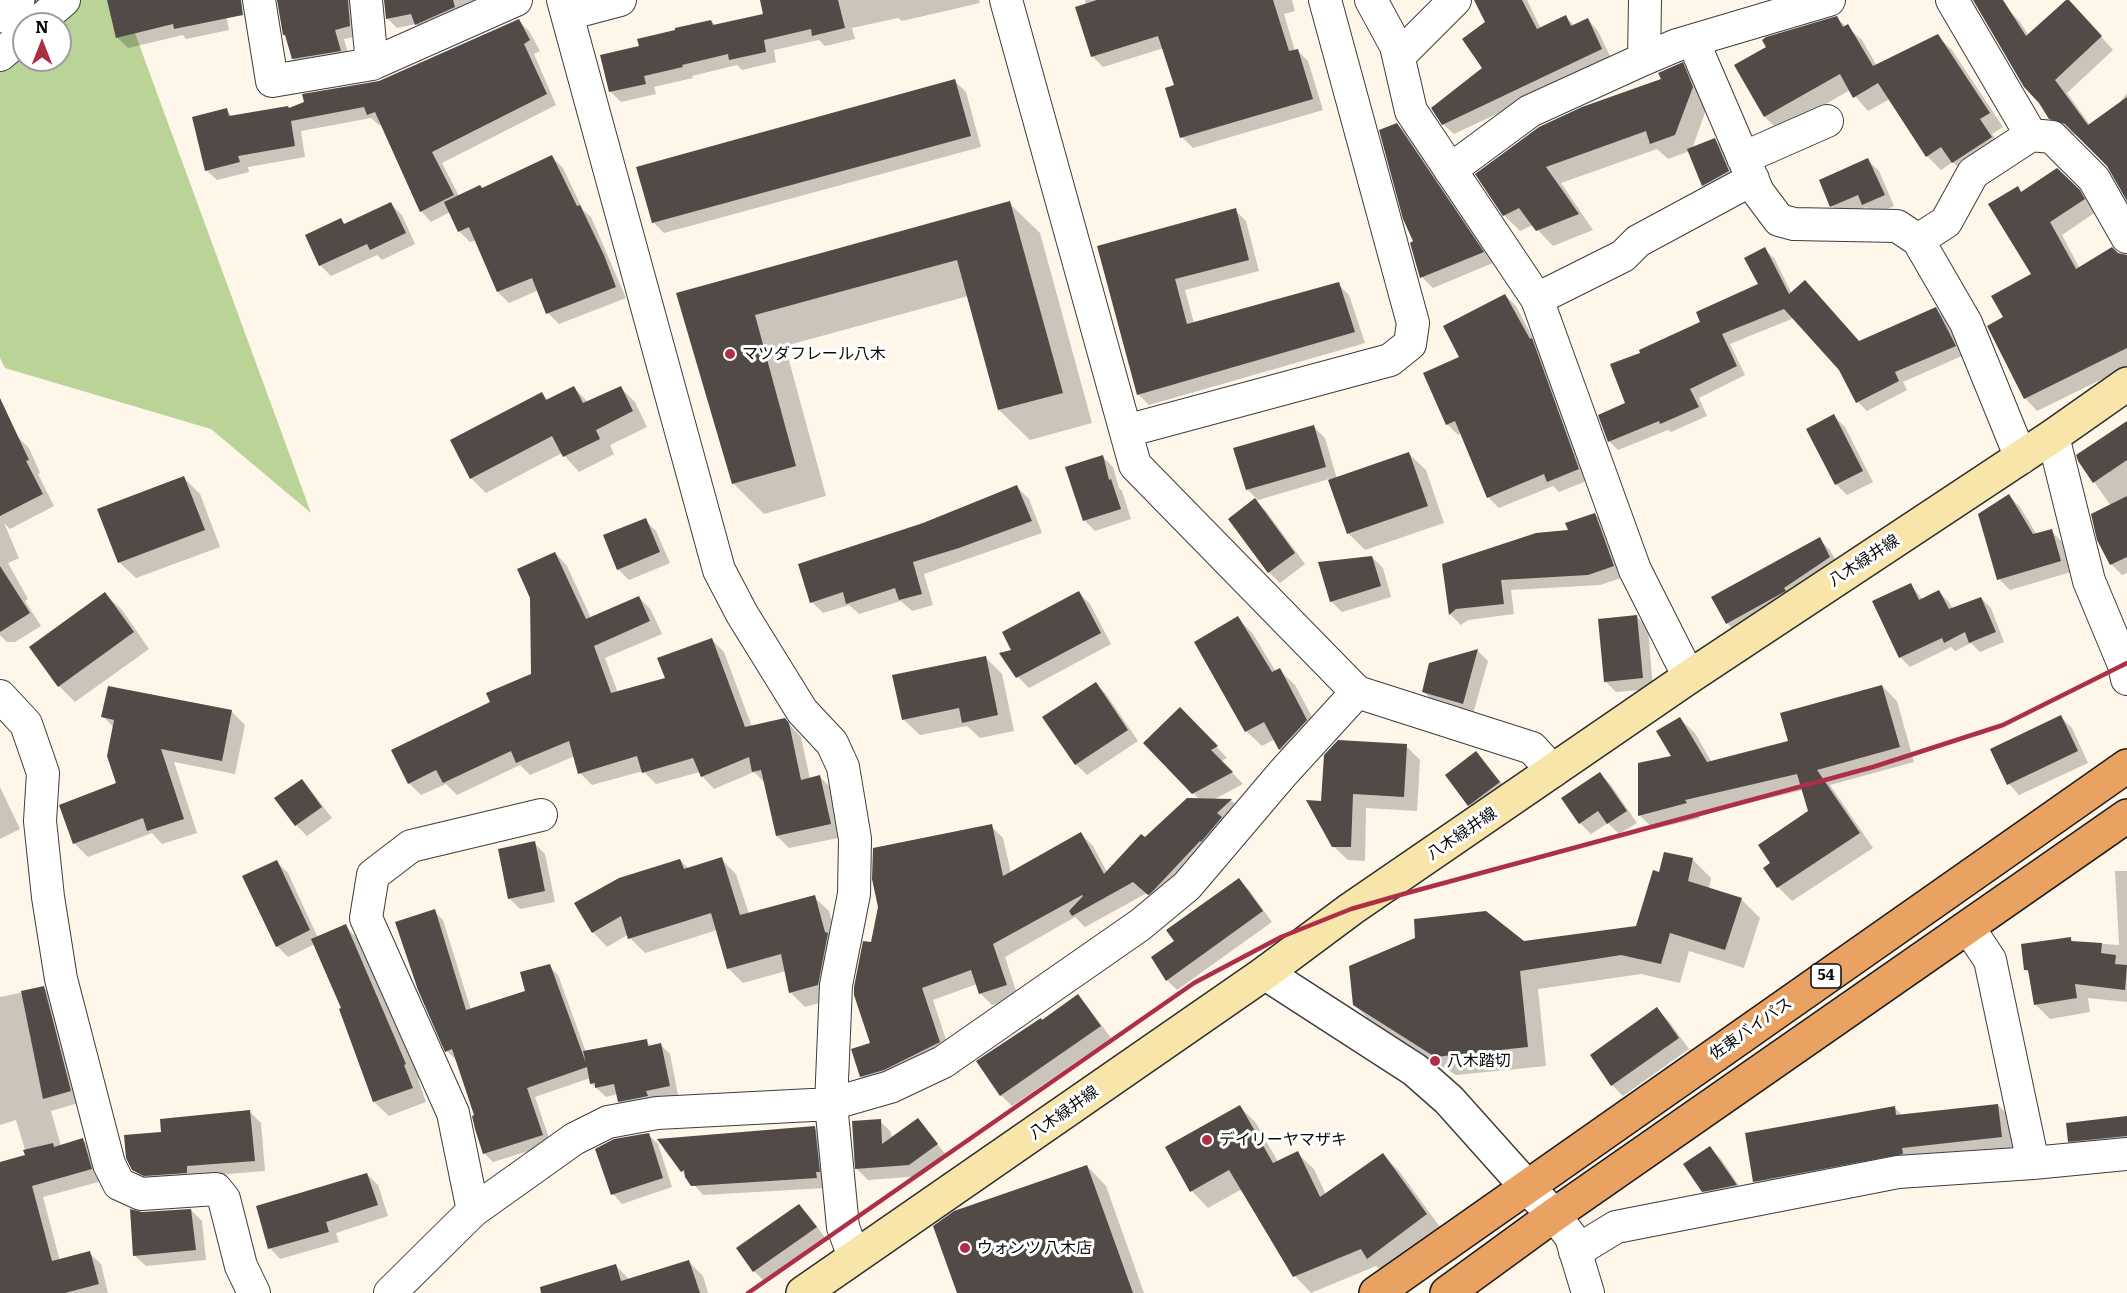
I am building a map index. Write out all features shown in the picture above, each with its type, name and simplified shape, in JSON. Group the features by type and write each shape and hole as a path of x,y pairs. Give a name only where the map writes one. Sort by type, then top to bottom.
{"highway":[{"name":"佐東バイパス","path":"1376,1293 2127,766"},
{"name":"54","path":"1447,1293 1554,1215 2127,816"}],"main road":[{"name":"八木緑井線","path":"803,1293 1265,974 1351,909 1689,677 2021,458 2127,384"}],"street":[{"path":"0,16 18,0"},
{"path":"50,12 64,0"},
{"path":"259,0 272,81 372,64 516,0"},
{"path":"366,0 372,64"},
{"path":"620,0 565,7 719,570 742,614 802,711 832,743 843,766 855,839 854,894 836,985 831,1104 843,1227 854,1257"},
{"path":"1006,0 1136,465 1357,692 1532,748 1553,771"},
{"path":"1126,431 1390,360 1410,344 1413,323 1325,0"},
{"path":"1371,0 1396,46 1411,111 1537,299 1635,570 1689,677"},
{"path":"1399,56 1455,0"},
{"path":"1644,59 1646,0"},
{"path":"1450,170 1530,111 1644,59 1677,45 1829,0"},
{"path":"1952,0 2031,135"},
{"path":"1693,40 1758,192 1779,220 1794,224 1897,226 1918,240 1966,323 2021,458"},
{"path":"0,55 12,45"},
{"path":"1537,299 1623,256 1638,241 1748,169 1827,121"},
{"path":"1918,240 1946,222 1973,173 2031,135 2052,137 2094,179 2127,237"},
{"path":"2053,436 2089,581 2124,665 2127,679"},
{"path":"390,1293 474,1211 574,1139 608,1122 657,1113 831,1104 890,1087 943,1062 1140,925 1187,886 1283,773 1357,692"},
{"path":"0,696 26,724 43,773 40,821 48,897 61,979 109,1164 119,1184 141,1194 216,1188 224,1199 241,1266 254,1293"},
{"path":"474,1211 453,1113 366,918 373,875 411,846 541,815"},
{"path":"1968,927 1990,960 2033,1163"},
{"path":"1265,974 1415,1070 1449,1100 1554,1215 1571,1237 1588,1293"},
{"path":"1575,1252 1616,1227 1898,1172 2127,1154"}],"green space":[{"path":"0,0 111,0 132,25 311,513 211,429 5,368 0,358"}],"building":[{"path":"107,0 241,0 243,15 174,29 173,24 116,38"},
{"path":"277,0 348,0 350,26 335,30 341,51 292,59 285,35 283,35"},
{"path":"384,0 453,0 455,7 415,25 411,14 386,19"},
{"path":"760,0 838,0 845,28 812,36 811,29 764,40 766,52 729,60 728,54 682,65 683,67 644,76 646,84 609,92 600,55 639,46 637,39 675,30 675,28 711,20 713,25 763,14"},
{"path":"1097,0 1273,0 1289,51 1298,49 1313,99 1180,138 1165,88 1174,85 1158,36 1091,57 1075,7"},
{"path":"1474,0 1522,0 1537,29 1566,15 1571,26 1588,18 1602,49 1442,125 1431,108 1482,68 1462,39 1485,22"},
{"path":"1973,0 2003,0 2026,36 2066,0 2069,0 2102,36 2055,80 2088,125 2127,97 2127,201 2107,166 2065,124 2049,119 2039,103 2024,87"},
{"path":"1837,16 1843,27 1848,24 1873,66 1938,34 1990,113 1980,119 1992,137 1952,163 1941,147 1926,157 1878,83 1853,98 1840,74 1764,117 1734,65 1766,47 1762,40 1766,37"},
{"path":"519,19 530,40 524,44 547,94 432,152 454,195 420,212 375,112 367,115 364,107 291,121 295,146 238,156 240,162 205,171 192,117 227,108 229,116 288,106 289,108 304,102 302,94 379,81"},
{"path":"1683,62 1693,87 1675,135 1650,144 1646,131 1546,167 1579,214 1536,231 1519,208 1503,216 1475,174 1539,127 1582,107 1661,79 1658,73"},
{"path":"955,79 971,136 652,223 636,167"},
{"path":"1397,123 1484,252 1420,278 1410,243 1413,241 1403,219 1379,130"},
{"path":"1715,138 1729,171 1702,186 1687,149"},
{"path":"552,155 577,206 580,205 604,255 616,287 546,314 532,278 497,292 469,227 458,232 444,202 480,185 482,188"},
{"path":"1868,158 1885,195 1862,205 1858,195 1830,207 1819,180"},
{"path":"2057,168 2080,190 2085,199 2050,222 2076,269 2112,247 2118,253 2127,255 2127,348 2024,399 1987,326 2003,317 1991,296 2031,274 1988,204 2018,186 2021,192"},
{"name":"マツダフレール八木","path":"1010,201 1063,393 998,410 957,260 755,315 796,466 732,484 676,293"},
{"path":"391,202 406,233 370,250 367,244 319,266 305,235 341,218 344,224"},
{"path":"1236,208 1249,260 1175,279 1187,324 1339,282 1355,332 1137,395 1097,246"},
{"path":"1765,247 1789,294 1805,280 1859,341 1936,307 1956,346 1895,372 1899,381 1856,403 1839,370 1784,309 1722,334 1737,366 1690,389 1699,407 1660,424 1659,421 1608,442 1598,415 1625,403 1610,364 1640,353 1639,350 1700,322 1696,312 1758,284 1744,258"},
{"path":"1505,294 1530,339 1532,338 1579,469 1547,482 1544,474 1487,498 1455,421 1446,425 1423,373 1459,357 1443,326"},
{"path":"574,386 583,403 621,386 633,411 596,430 600,439 563,457 552,436 470,479 450,440 542,392 546,400"},
{"path":"0,398 29,460 26,461 43,494 0,516"},
{"path":"1834,414 1863,471 1835,485 1806,429"},
{"path":"2127,421 2127,460 2093,483 2076,455"},
{"path":"1314,425 1326,467 1246,490 1233,448"},
{"path":"1409,452 1428,506 1347,534 1328,480"},
{"path":"1103,455 1109,480 1111,479 1121,509 1083,521 1065,467"},
{"path":"184,476 205,530 118,563 97,509"},
{"path":"1017,485 1032,521 913,562 922,594 899,600 895,588 846,604 843,592 810,603 798,564 923,523"},
{"path":"2009,494 2033,534 2052,529 2061,561 1997,580 1978,514"},
{"path":"2127,496 2127,557 2110,565 2097,540 2091,514"},
{"path":"1255,498 1295,553 1268,573 1228,519"},
{"path":"1595,513 1614,566 1588,575 1501,580 1504,604 1456,609 1449,615 1442,564 1536,533 1568,530 1565,523"},
{"path":"646,518 660,552 617,570 603,535"},
{"path":"1820,537 1830,557 1784,588 1786,591 1726,624 1711,597"},
{"path":"555,552 586,619 639,596 650,621 594,646 611,693 665,678 657,658 712,638 745,727 785,718 789,723 801,780 820,775 831,824 776,836 761,770 752,772 749,757 701,777 693,758 642,773 637,756 578,774 569,741 516,763 511,751 443,783 436,770 408,784 391,750 490,702 486,693 531,674 530,598 517,569"},
{"path":"1372,556 1381,586 1330,602 1318,562"},
{"path":"0,566 30,613 0,632"},
{"path":"1911,583 1919,600 1939,590 1949,609 1981,597 1996,632 1969,643 1965,632 1944,643 1942,638 1899,658 1872,601"},
{"path":"1079,591 1101,633 1016,678 999,653 1011,650 1002,632"},
{"path":"105,592 134,632 58,687 29,647"},
{"path":"1637,615 1643,678 1604,682 1598,619"},
{"path":"1238,616 1272,672 1280,668 1307,720 1279,750 1264,722 1245,732 1194,642"},
{"path":"1478,649 1463,704 1422,692 1429,663"},
{"path":"986,656 998,715 962,723 959,708 902,720 892,675"},
{"path":"1096,682 1128,730 1075,765 1042,717"},
{"path":"1882,685 1900,747 1817,770 1860,833 1777,888 1763,868 1770,863 1758,845 1808,811 1797,774 1685,800 1687,803 1638,816 1638,763 1671,756 1656,731 1680,717 1707,762 1788,741 1780,713"},
{"path":"108,686 232,710 222,761 161,749 184,819 147,831 143,818 73,844 59,805 116,783 107,756 114,720 101,717"},
{"path":"1180,707 1218,746 1211,750 1233,772 1192,794 1143,743"},
{"path":"2061,715 2078,751 2007,785 1990,749"},
{"path":"1338,740 1407,744 1404,797 1353,794 1351,847 1332,847 1306,800 1321,801 1324,755"},
{"path":"1476,751 1500,782 1468,806 1445,775"},
{"path":"1600,772 1627,811 1607,824 1598,811 1579,824 1561,798"},
{"path":"302,779 322,807 295,826 274,798"},
{"path":"1187,798 1232,799 1217,813 1222,817 1201,842 1151,893 1148,895 1133,882 1072,916 1069,911 1082,895 993,944 1007,985 979,994 971,970 922,988 940,1042 884,1070 860,1077 851,1049 870,1043 854,995 854,987 863,941 871,942 878,907 872,879 873,848 992,824 1003,876 1081,832 1104,874 1141,834 1145,837"},
{"path":"535,841 545,891 508,899 498,849"},
{"path":"1664,852 1693,858 1688,881 1742,898 1725,950 1670,933 1661,964 1621,955 1520,971 1528,1047 1435,1057 1353,1005 1349,966 1415,938 1414,919 1486,911 1524,941 1636,926 1653,870 1659,872"},
{"path":"722,857 740,915 815,895 825,932 828,933 818,985 789,993 781,954 727,969 711,913 628,939 621,916 592,933 574,903 619,878 680,859 684,869"},
{"path":"277,860 310,930 276,947 242,876"},
{"path":"1239,878 1263,911 1166,981 1151,957 1174,941 1166,930"},
{"path":"435,909 466,1010 525,991 520,972 550,964 586,1063 583,1051 647,1039 648,1046 661,1043 670,1086 646,1091 648,1096 618,1102 614,1084 595,1088 595,1083 590,1084 587,1067 527,1088 543,1135 483,1154 472,1116 474,1115 452,1049 445,1052 418,990 395,922"},
{"path":"346,924 406,1064 404,1065 413,1088 373,1102 339,1009 341,1008 311,939"},
{"path":"2071,937 2071,941 2102,943 2101,953 2116,955 2115,964 2127,965 2125,990 2075,984 2077,998 2034,1005 2028,970 2024,970 2021,944"},
{"path":"44,986 71,1091 43,1099 21,991"},
{"path":"1078,994 1101,1026 1000,1096 976,1061 1041,1018 1042,1020"},
{"path":"1657,1007 1679,1038 1611,1086 1590,1055"},
{"path":"1998,1104 2002,1137 1902,1148 1903,1154 1753,1182 1745,1133 1895,1106 1896,1115"},
{"path":"1240,1105 1273,1163 1298,1151 1320,1197 1383,1153 1427,1214 1367,1259 1361,1249 1293,1277 1229,1170 1190,1192 1165,1147"},
{"path":"250,1110 255,1161 187,1166 187,1173 144,1176 132,1170 126,1158 124,1135 161,1132 160,1119"},
{"path":"2127,1116 2127,1136 2068,1142 2066,1123"},
{"path":"918,1118 938,1144 909,1165 855,1169 852,1121 881,1119 882,1144"},
{"path":"815,1126 820,1172 816,1172 817,1178 691,1186 685,1177 684,1170 681,1172 657,1139"},
{"path":"649,1133 663,1178 611,1195 595,1149 614,1139"},
{"path":"83,1138 92,1169 32,1186 52,1261 90,1251 99,1284 65,1293 0,1293 0,1162 25,1155 23,1150 53,1143 54,1147"},
{"path":"1710,1146 1737,1185 1702,1192 1683,1164"},
{"path":"1087,1165 1133,1293 957,1293 933,1226 954,1211"},
{"path":"367,1173 378,1205 326,1222 329,1232 268,1249 256,1206"},
{"path":"799,1204 817,1227 753,1272 736,1248"},
{"path":"130,1209 142,1212 191,1209 196,1250 133,1256"},
{"path":"689,1260 700,1293 541,1293 540,1287 616,1264 621,1281"}],"railway":[{"path":"748,1293 1194,983 1281,937 1351,909 1873,767 2003,725 2127,663"}],"place":[{"name":"マツダフレール八木","path":"730,354"},
{"name":"八木踏切","path":"1435,1061"},
{"name":"デイリーヤマザキ","path":"1207,1140"},
{"name":"ウォンツ 八木店","path":"965,1248"}]}
